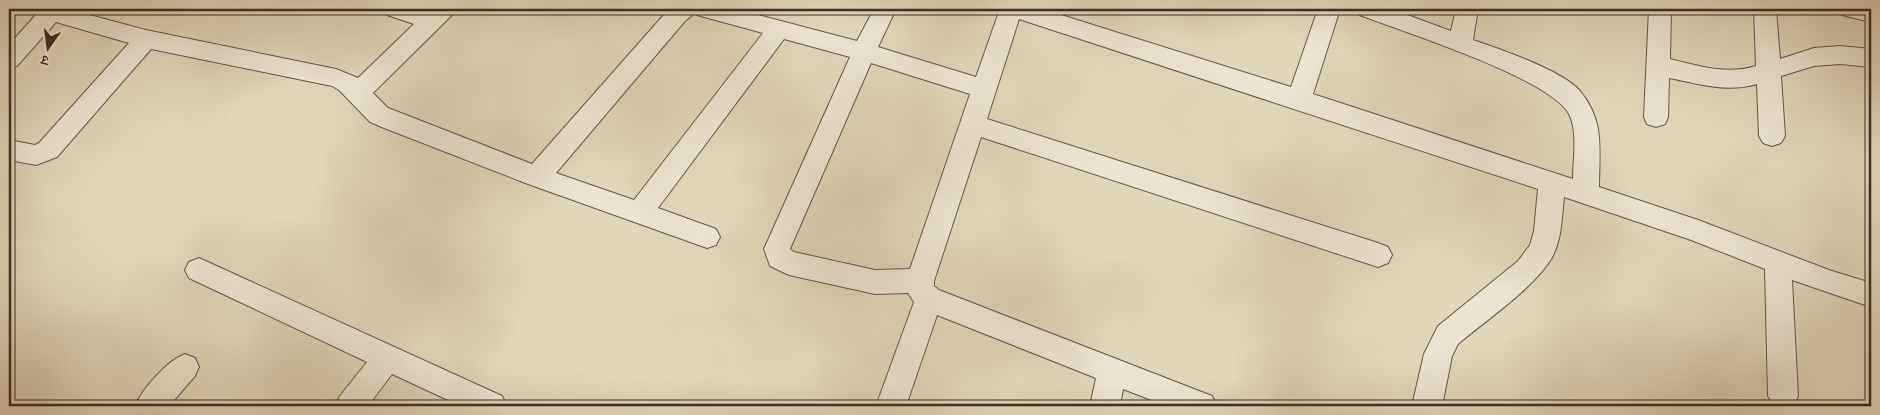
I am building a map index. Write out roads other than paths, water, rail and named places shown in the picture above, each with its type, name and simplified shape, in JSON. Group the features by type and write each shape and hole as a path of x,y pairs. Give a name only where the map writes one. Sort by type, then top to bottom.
{"street":[{"path":"395,9 438,15"},
{"path":"537,177 677,15 686,9"},
{"path":"705,9 864,52 984,89"},
{"path":"885,9 864,52 777,249 780,258 789,262 865,280 889,282 924,290 1112,372 1202,406"},
{"path":"891,406 972,124 1011,9"},
{"path":"1016,9 1299,99 1552,183 1698,232 1826,281 1871,295"},
{"path":"1299,99 1329,9"},
{"path":"1368,9 1513,64 1551,83 1571,97 1582,115 1586,131 1586,195"},
{"path":"1461,43 1467,9"},
{"path":"1656,117 1660,9"},
{"path":"1765,9 1772,136"},
{"path":"1850,9 1871,14"},
{"path":"9,60 53,11 146,39 336,78 348,83 379,115 537,177 707,237"},
{"path":"358,94 438,15"},
{"path":"639,213 780,28"},
{"path":"9,150 36,155 48,150 146,39"},
{"path":"1658,66 1722,80 1742,80 1814,57 1840,54 1871,58"},
{"path":"972,124 1378,255"},
{"path":"1427,406 1438,354 1448,335 1528,269 1542,250 1548,231 1552,183"},
{"path":"1778,262 1783,396"},
{"path":"199,270 492,406"},
{"path":"350,406 387,358"},
{"path":"150,406 185,367"},
{"path":"1105,406 1112,372"}]}
